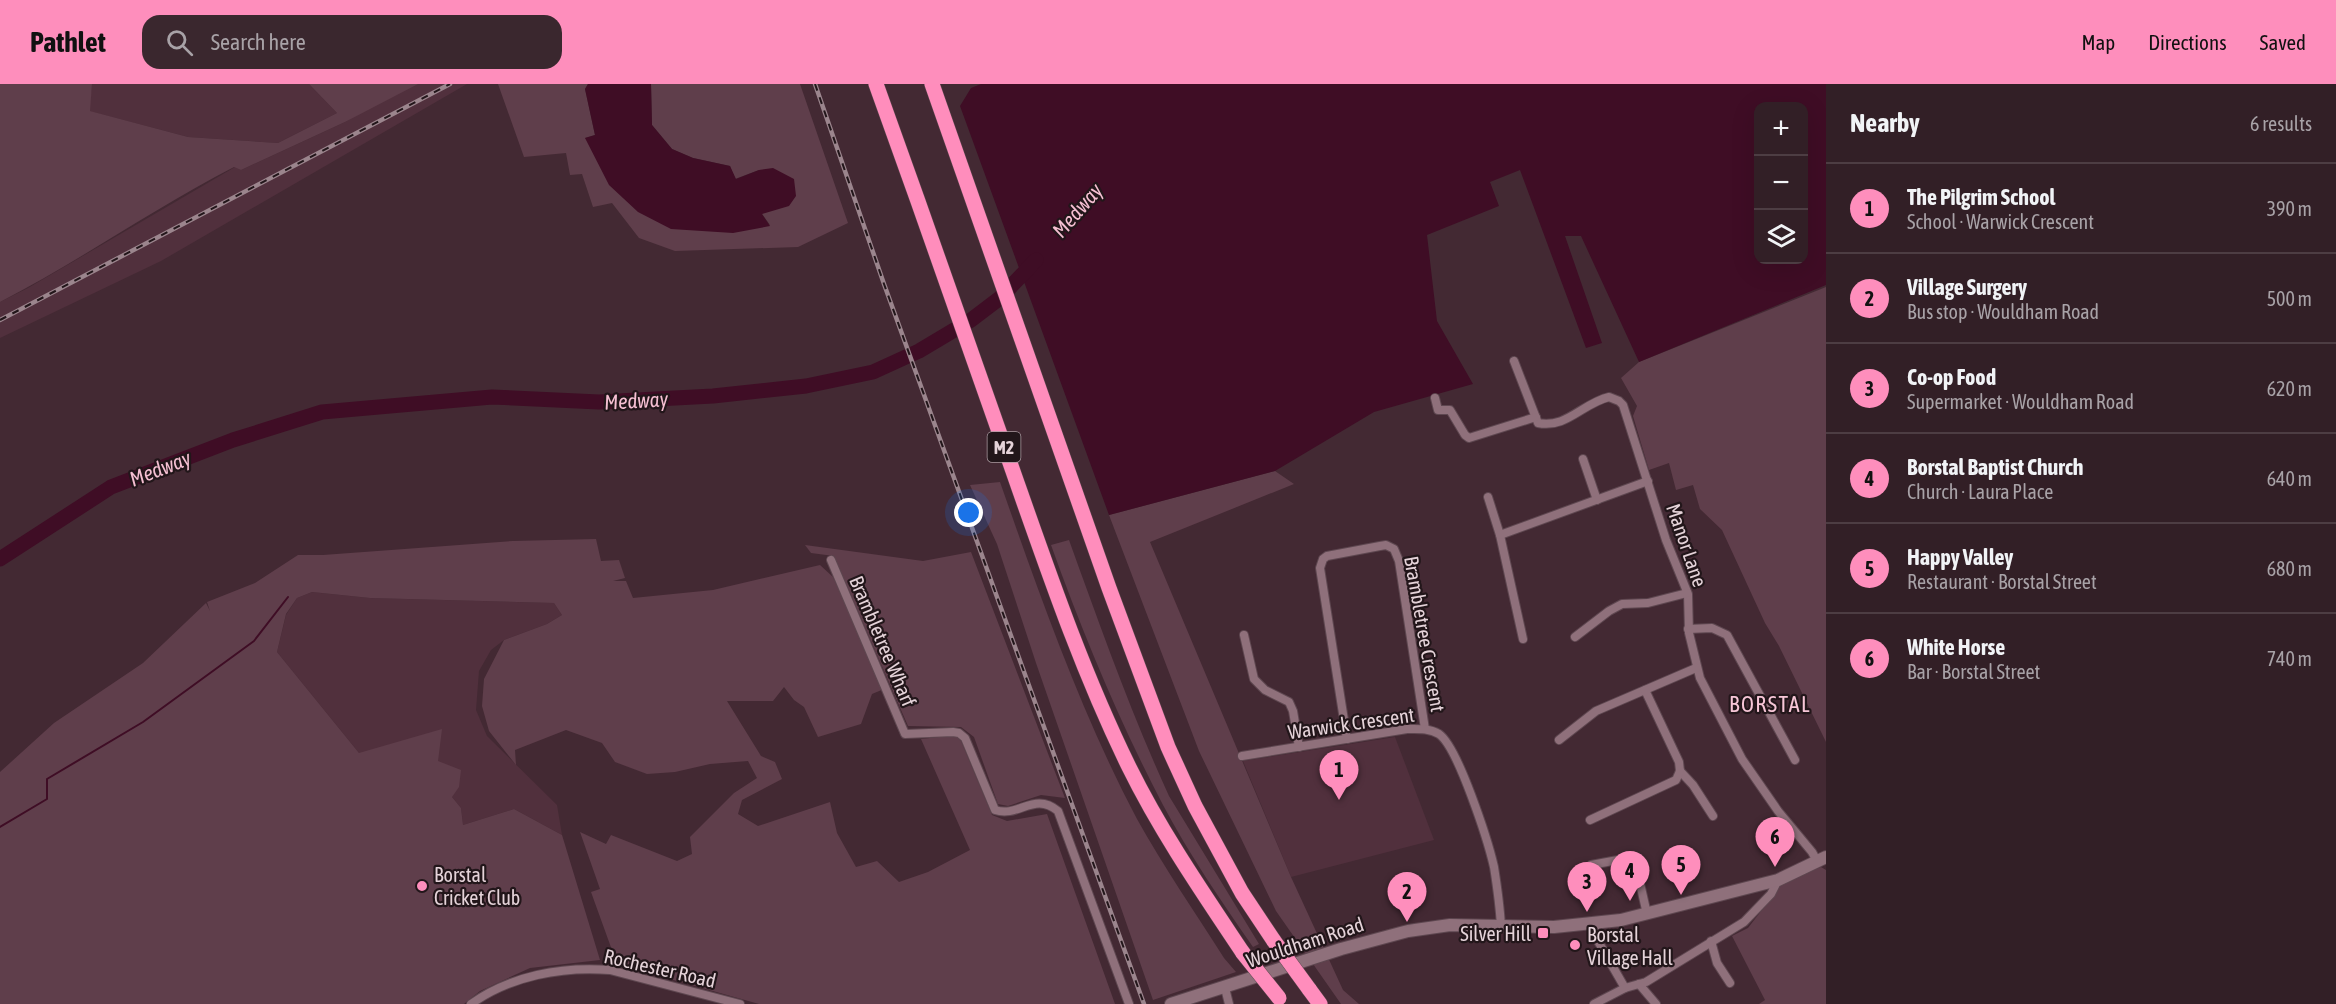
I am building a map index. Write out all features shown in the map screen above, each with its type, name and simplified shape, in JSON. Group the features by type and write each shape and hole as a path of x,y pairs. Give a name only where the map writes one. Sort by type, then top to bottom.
{"highway":[{"name":"M2","path":"876,84 1066,622 1098,699 1130,768 1184,864 1244,954 1281,1001"},
{"path":"932,84 1109,588 1168,747 1184,784 1242,893 1320,1004"}],"street":[{"path":"1435,398 1438,410 1450,410 1469,438 1536,417 1514,361"},
{"name":"Manor Lane","path":"1536,417 1538,423 1549,426 1558,424 1599,399 1609,397 1623,405 1666,540 1687,593 1688,629 1696,668 1742,759 1778,811 1822,859"},
{"path":"1583,459 1597,500"},
{"path":"1500,536 1648,481"},
{"path":"1488,497 1500,536 1523,639"},
{"name":"Brambletree Crescent","path":"1347,739 1320,568 1323,559 1327,556 1386,545 1394,549 1399,561 1425,729"},
{"name":"Brambletree Wharf","path":"831,560 905,734 953,732 965,738 995,810 1006,813 1039,803 1050,804 1058,811 1129,1004"},
{"path":"1575,637 1622,603 1648,603 1687,593"},
{"path":"1688,629 1712,628 1727,635 1795,760"},
{"path":"1244,635 1254,679 1265,690 1290,702 1299,747"},
{"path":"1559,740 1596,711 1696,668"},
{"path":"1590,820 1676,780 1680,771 1679,762 1645,690"},
{"name":"Warwick Crescent","path":"1242,756 1407,729 1425,729 1439,734 1452,750 1473,802 1494,868 1500,927"},
{"path":"1680,771 1693,785 1713,816"},
{"path":"1591,865 1634,857 1647,914"},
{"name":"Wouldham Road","path":"1172,1004 1408,931 1450,925 1554,927 1595,924 1647,914 1778,880 1822,859"},
{"path":"1594,1004 1625,988 1646,982 1744,922 1771,894 1778,880"},
{"path":"1595,924 1595,936 1625,988"},
{"path":"1711,941 1717,963 1730,983"},
{"name":"Rochester Road","path":"471,1004 486,994 537,975 573,969 592,969 610,970 740,1004"},
{"path":"1639,984 1654,1001"},
{"path":"1225,988 1229,1004"}],"shaded area":[{"path":"0,84 92,84 90,111 188,137 278,143 337,113 309,84 418,84 345,122 241,170 234,167 0,302"},
{"path":"92,84 309,84 337,113 278,143 188,137 89,111"},
{"path":"407,84 467,84 161,261 0,338 0,302 28,288 235,167 241,170 345,122"},
{"path":"498,84 588,84 585,89 595,135 585,138 770,225 762,214 759,170 735,179 730,166 693,158 672,149 652,125 651,84 800,84 848,223 798,247 675,251 639,238 612,203 593,207 582,174 570,175 566,153 524,157"},
{"path":"1826,287 1826,742 1779,646 1765,623 1722,530 1700,509 1693,485 1676,490 1669,463 1649,470 1633,416 1637,406 1621,378 1639,362"},
{"path":"1275,471 1294,484 1150,542 1291,877 1343,990 1359,1004 1341,1004 1276,911 1199,751 1109,515"},
{"path":"1000,482 1062,653 1116,778 1157,854 1224,958 1236,972 1153,1000 997,544 970,485"},
{"path":"596,539 601,561 619,560 625,578 613,581 626,581 633,598 713,590 820,565 833,577 884,689 872,694 861,724 818,737 804,707 794,700 784,687 773,701 727,701 761,756 775,762 782,779 742,800 738,814 758,826 830,802 837,833 856,867 877,861 899,882 928,872 970,850 921,739 956,735 961,741 992,815 1007,821 1047,814 1115,1004 759,1004 617,964 591,892 600,889 580,832 606,844 611,835 677,861 692,854 690,837 734,793 757,778 748,761 710,764 675,772 647,774 615,762 602,743 566,730 515,750 516,765 489,731 482,706 484,679 504,640 547,624 562,615 554,603 370,598 312,592 297,598 286,614 277,652 359,753 442,729 438,761 461,770 459,787 452,797 461,808 463,825 514,809 562,835 600,960 530,968 480,991 464,1004 0,1004 0,772 54,723 143,663 206,603 210,611 207,602 255,583 298,555 513,541"},
{"path":"1069,540 1129,701 1169,796 1259,944 1253,947 1173,823 1117,709 1051,545"},
{"path":"805,545 923,561 971,552 1065,798 1041,795 1008,806 998,804 974,737 961,727 908,726 834,556 811,553"},
{"path":"312,592 370,598 554,603 562,615 547,624 504,640 491,650 479,671 476,710 487,736 557,805 562,835 514,809 463,825 461,808 452,797 359,753 277,652 286,615 297,598"},
{"path":"1395,737 1434,840 1291,877 1243,761"},
{"path":"1821,867 1826,870 1826,1004 1759,1004 1765,1000 1732,936 1748,928 1785,880"}],"water":[{"path":"588,84 651,84 652,125 672,149 693,158 730,166 736,179 759,170 773,168 794,179 796,196 789,206 762,214 770,226 733,233 671,229 638,212 609,185 585,138 595,135 585,89"},
{"path":"981,84 1826,84 1826,285 1639,362 1581,236 1565,236 1602,343 1586,348 1520,170 1490,182 1499,206 1427,235 1437,321 1473,384 1374,412 1275,471 1109,515 960,106 971,88"}],"waterway":[{"name":"Medway","path":"0,559 111,487 233,440 322,412 492,397 599,402 713,396 806,386 873,372 919,351 971,320 1000,298 1036,260"},
{"path":"0,827 47,799 47,779 143,722 254,641 288,597"}],"railway":[{"path":"0,320 450,84"},
{"path":"815,84 884,284 1144,1004"}],"place":[{"name":"The Pilgrim School","path":"1339,800"},
{"name":"White Horse","path":"1775,867"},
{"name":"Borstal Cricket Club","path":"422,886"},
{"name":"Happy Valley","path":"1681,895"},
{"name":"Borstal Baptist Church","path":"1630,901"},
{"name":"Co-op Food","path":"1587,912"},
{"name":"Village Surgery","path":"1407,922"},
{"name":"Silver Hill","path":"1543,933"},
{"name":"Borstal Village Hall","path":"1575,945"}],"district":[{"name":"BORSTAL","path":"1770,704"}]}
